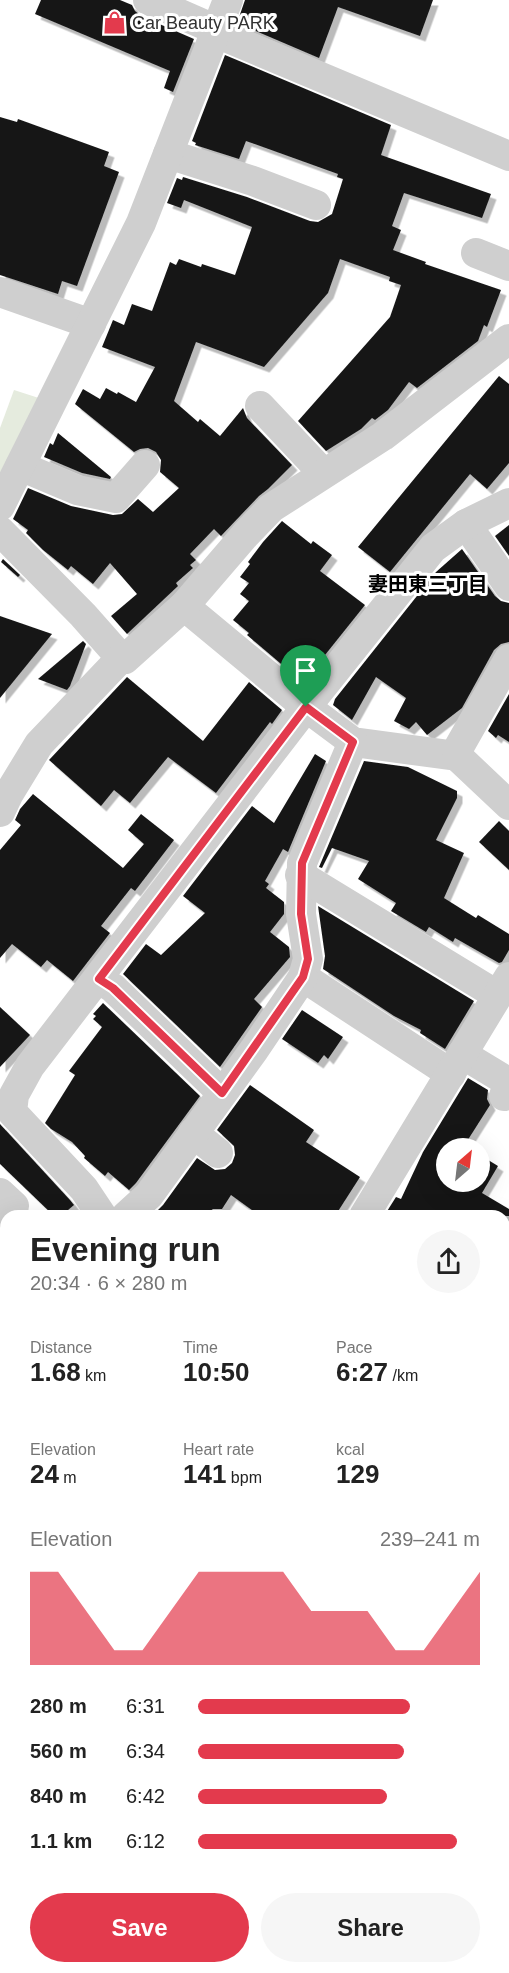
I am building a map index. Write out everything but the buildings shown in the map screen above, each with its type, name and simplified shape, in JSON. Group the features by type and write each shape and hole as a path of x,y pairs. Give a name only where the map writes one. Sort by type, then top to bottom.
{"street":[{"path":"148,0 212,28 216,33 509,156"},
{"path":"0,506 141,223 228,0"},
{"path":"168,154 283,203 316,205"},
{"path":"476,253 509,266"},
{"path":"0,292 91,324"},
{"path":"0,812 8,778 121,658 125,658 184,606 271,508 383,436 509,339"},
{"path":"260,406 323,473"},
{"path":"20,466 77,490 116,498 140,479"},
{"path":"98,1210 84,1189 6,1110 30,1066 306,707 433,548 466,524 509,503"},
{"path":"466,524 509,586"},
{"path":"0,531 83,615 121,658"},
{"path":"184,606 306,707 353,742 457,756 509,805"},
{"path":"457,756 459,747 509,659"},
{"path":"133,1210 149,1195 303,977 308,959 301,914 302,863 353,742"},
{"path":"300,875 377,910 503,986 368,1210"},
{"path":"303,977 457,1064 505,1080 507,1087 504,1096"},
{"path":"99,979 113,988 222,1093"},
{"path":"193,1133 218,1153"}],"shaded area":[{"path":"14,390 45,400 0,474 0,428"}],"place":[{"name":"Car Beauty PARK","path":"114,23"}],"district":[{"name":"妻田東三丁目","path":"428,584"}],"route":[{"path":"306,707 353,742 302,863 301,914 308,959 303,977 222,1093 113,988 99,979 306,707"}]}
